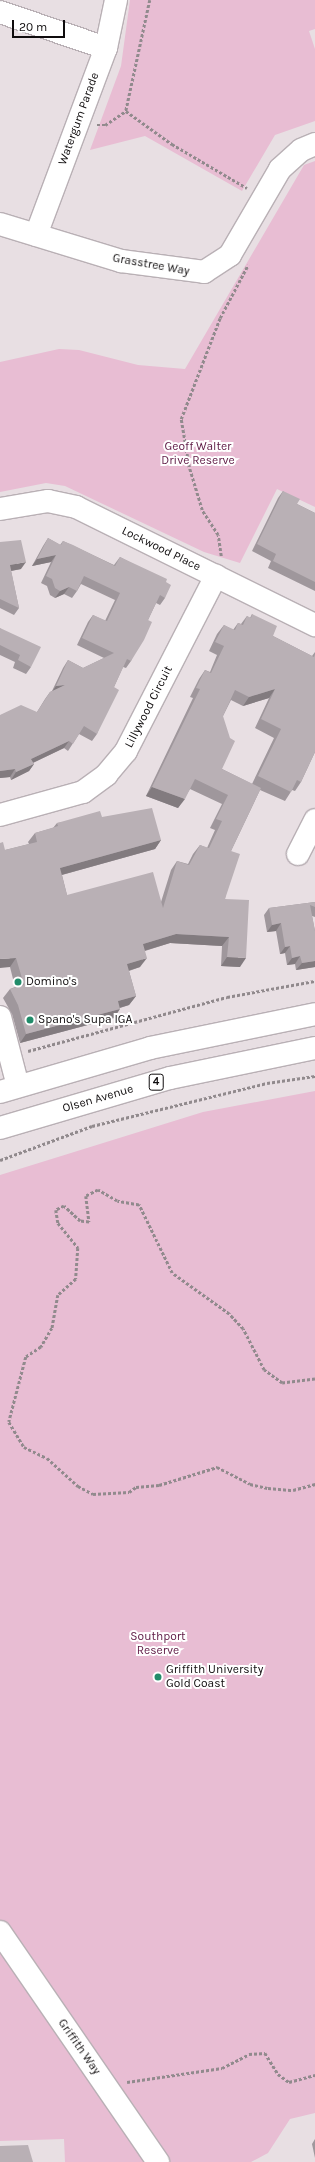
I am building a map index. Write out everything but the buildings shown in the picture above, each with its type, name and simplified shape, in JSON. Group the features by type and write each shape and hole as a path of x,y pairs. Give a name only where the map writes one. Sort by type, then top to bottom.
{"street":[{"name":"Watergum Parade","path":"36,235 106,48 116,0"},
{"path":"0,12 106,48"},
{"name":"Grasstree Way","path":"0,224 121,261 204,272 230,255 280,169 301,150 315,144"},
{"name":"Lockwood Place","path":"0,509 48,501 76,507 315,626"},
{"name":"Lillywood Circuit","path":"0,815 83,792 106,775 126,751 216,576"},
{"path":"298,854 315,820"},
{"path":"0,1017 10,1056 9,1089 150,1048 315,1014"},
{"name":"Olsen Avenue","path":"0,1128 170,1078 315,1048"},
{"name":"Griffith Way","path":"0,1932 158,2162"}],"path":[{"path":"78,122 87,126 105,125 126,111 150,0"},
{"path":"126,111 172,144 250,189"},
{"path":"216,576 222,552 218,535 202,510 189,466 181,419 220,318"},
{"path":"10,1056 227,997 315,981"},
{"path":"0,1160 92,1126 260,1084 315,1076"},
{"path":"315,1379 282,1383 264,1370 242,1329 229,1314 172,1273 139,1205 117,1201 98,1190 86,1196 89,1222 80,1220 64,1206 56,1210 58,1223 78,1248 76,1279 58,1295 52,1328 41,1347 26,1357 9,1422 24,1447 47,1458 78,1486 93,1494 129,1492 136,1487 159,1485 217,1467 250,1484 268,1488 292,1490 315,1484"},
{"path":"108,2089 134,2080 170,2078 222,2068 249,2054 265,2053 278,2074 289,2082 315,2075"}],"green space":[{"path":"130,0 315,0 315,29 309,31 315,49 315,121 275,135 242,191 145,136 90,150 121,66"},
{"name":"Geoff Walter Drive Reserve","path":"315,161 315,507 277,489 240,563 204,552 65,486 46,483 0,492 0,362 59,349 79,350 138,365 185,369 304,165"},
{"name":"Southport Reserve","path":"315,1091 315,2113 290,2119 268,2153 251,2162 65,2162 64,2139 0,2141 0,1175 203,1112"}],"place":[{"name":"Domino's","path":"18,982"},
{"name":"Spano's Supa IGA","path":"30,1020"},
{"name":"Griffith University Gold Coast","path":"158,1677"}]}
